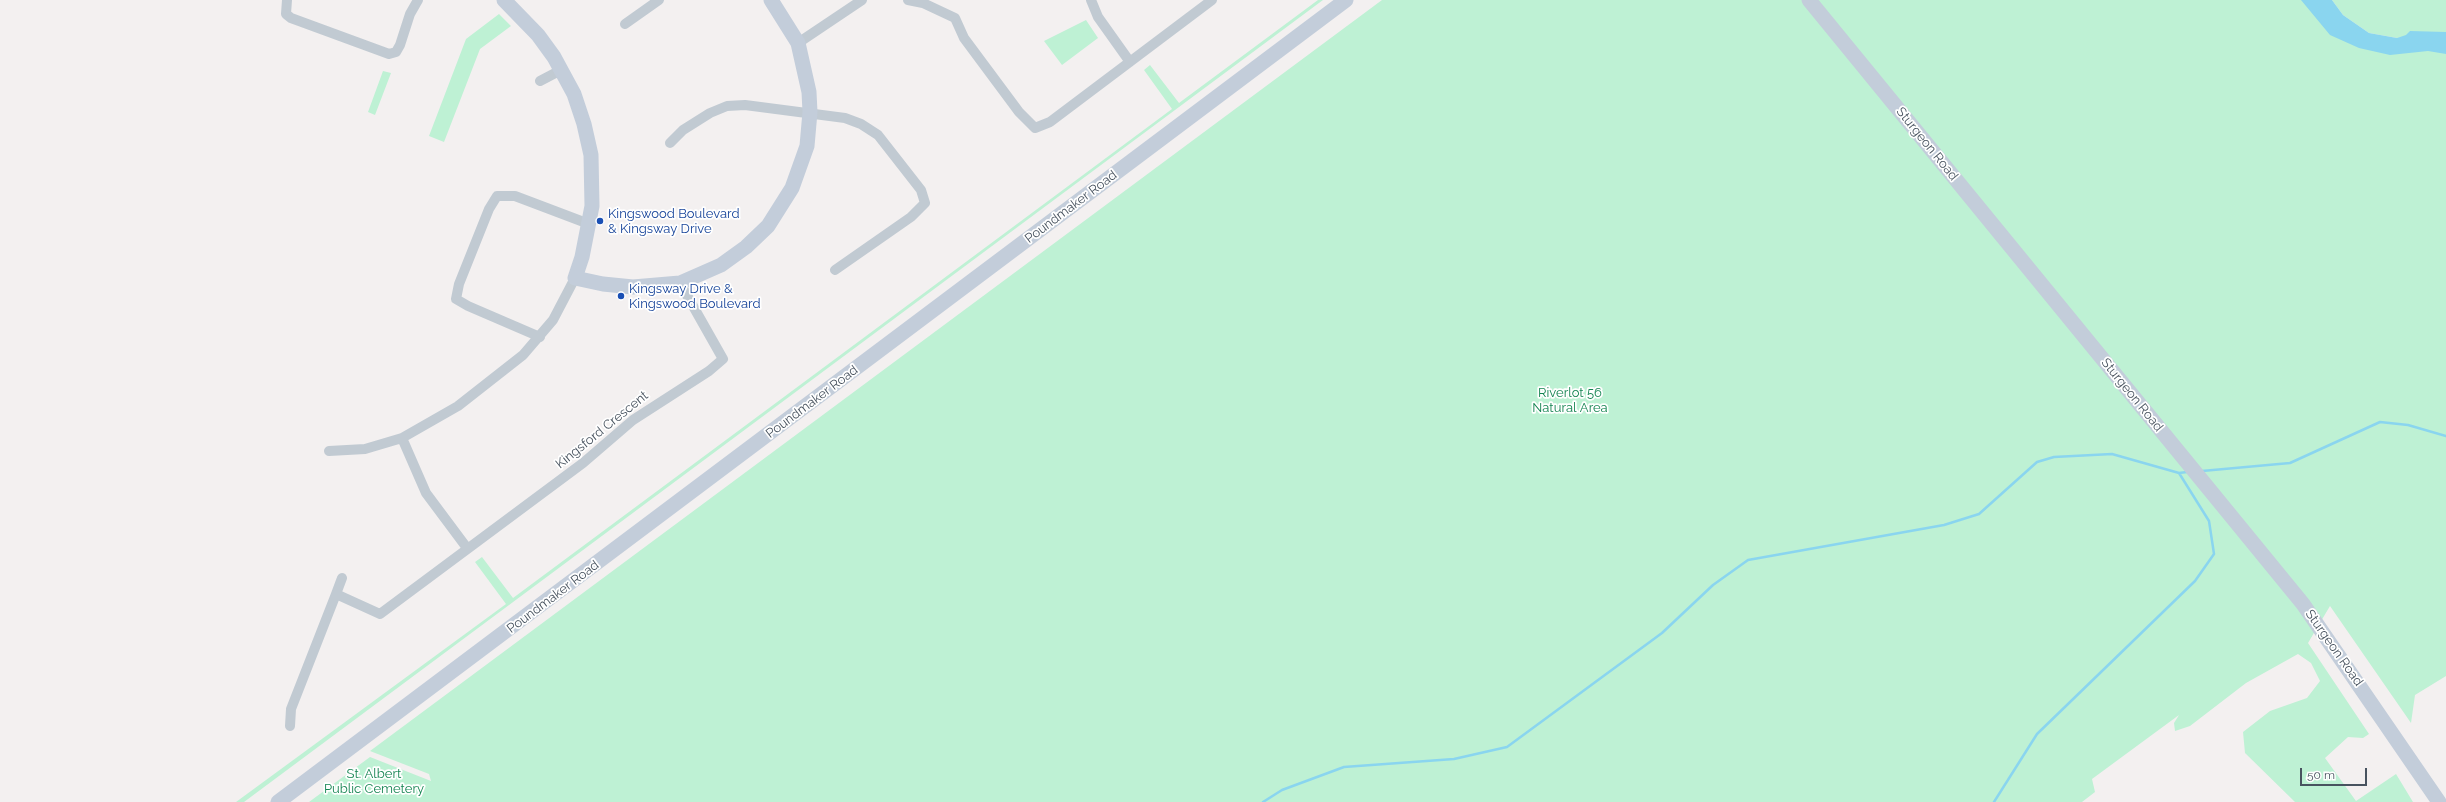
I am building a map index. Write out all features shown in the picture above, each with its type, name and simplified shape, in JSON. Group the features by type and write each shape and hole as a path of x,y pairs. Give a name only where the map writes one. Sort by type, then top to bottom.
{"street":[{"path":"287,0 286,14 291,18 389,54 396,52 400,46 410,14 418,0"},
{"path":"329,451 365,449 402,438 458,406 503,374 540,337 565,300 575,278 589,224 593,182 591,155 574,94 538,35 504,0"},
{"path":"625,24 659,0"},
{"path":"575,278 603,284 633,287 680,283 708,272 734,256 757,237 777,214 792,188 803,160 810,112 807,82 798,43 771,0"},
{"path":"798,43 862,0"},
{"path":"908,0 923,3 955,18 964,38 1019,112 1035,128 1050,122 1212,0"},
{"path":"1091,0 1098,17 1130,62"},
{"name":"Poundmaker Road","path":"278,802 1346,0"},
{"name":"Sturgeon Road","path":"1809,0 2303,604 2439,802"},
{"path":"540,81 560,70"},
{"path":"670,143 683,130 710,113 727,106 745,105 810,112 852,120 878,135 921,190 925,203 906,221 835,270"},
{"path":"540,337 468,306 456,298 459,284 489,209 497,196 515,196 589,224"},
{"name":"Kingsford Crescent","path":"336,594 380,614 467,548 583,464 647,409 709,371 723,359 680,283"},
{"path":"402,438 426,493 467,548"},
{"path":"290,726 291,709 342,578"}],"green space":[{"path":"1318,0 1323,0 244,802 236,802 506,604 475,562 482,557 513,598 1172,109 1144,70 1150,65 1179,103"},
{"name":"Riverlot 56 Natural Area","path":"1382,0 2318,0 2376,39 2446,46 2446,676 2415,695 2411,723 2330,606 2308,643 2369,734 2363,738 2348,737 2325,758 2356,801 2396,774 2413,802 2295,802 2245,753 2243,732 2270,711 2307,698 2320,681 2311,663 2298,654 2246,683 2190,726 2175,731 2174,723 2179,715 2092,779 2095,792 2082,802 309,802 370,757 431,781 429,774 370,751"},
{"path":"2332,0 2446,0 2446,32 2397,38 2369,33 2343,15"},
{"path":"499,14 511,26 480,49 444,142 429,136 466,39"},
{"path":"1086,20 1098,38 1062,65 1044,41"},
{"path":"383,71 391,73 375,115 368,112"}],"water":[{"path":"2301,0 2332,0 2343,15 2369,33 2397,38 2406,35 2410,31 2446,32 2446,54 2428,51 2390,55 2359,48 2330,35"}],"waterway":[{"path":"2202,471 2290,463 2380,422 2408,425 2446,436"},
{"path":"1263,802 1282,790 1344,767 1454,759 1507,747 1662,633 1713,585 1748,560 1944,525 1979,514 2037,462 2054,457 2112,454 2179,473 2187,472"},
{"path":"1994,802 2037,734 2195,581 2214,554 2209,521 2179,473"}],"place":[{"name":"Kingswood Boulevard & Kingsway Drive","path":"600,221"},
{"name":"Kingsway Drive & Kingswood Boulevard","path":"621,296"}],"park label":[{"name":"St. Albert Public Cemetery","path":"374,782"}]}
